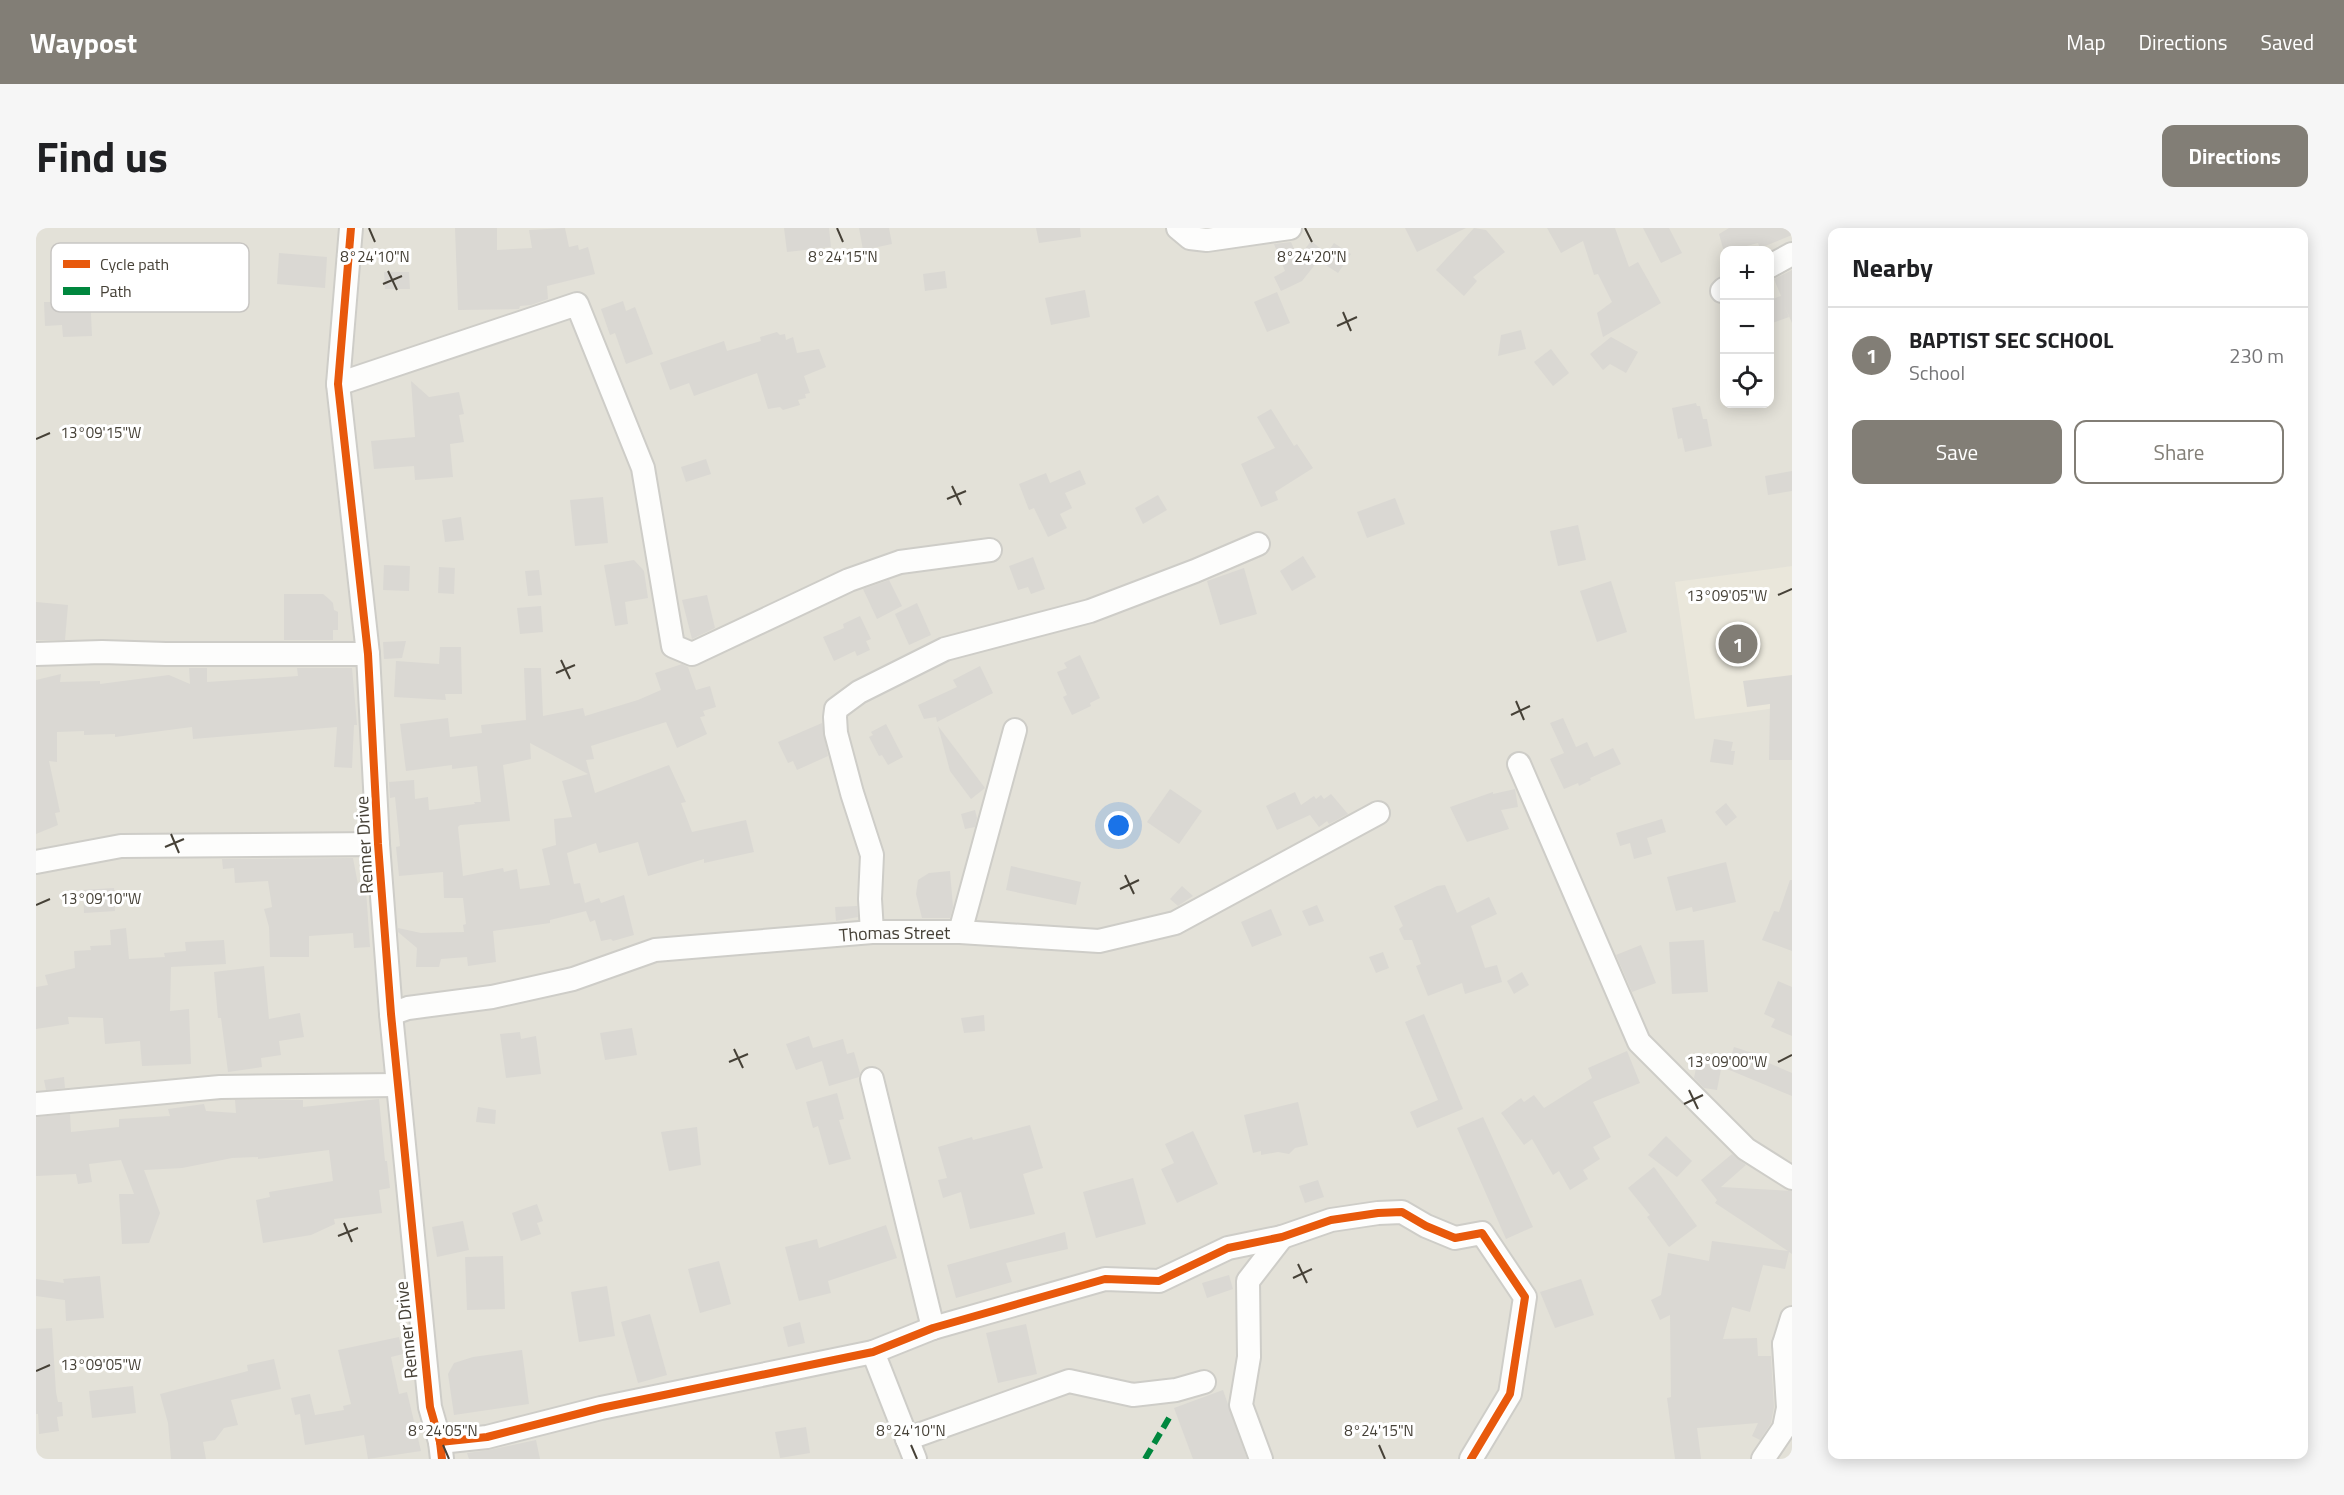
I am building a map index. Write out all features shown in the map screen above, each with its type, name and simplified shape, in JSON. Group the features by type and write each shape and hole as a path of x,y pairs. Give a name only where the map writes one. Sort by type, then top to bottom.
{"street":[{"name":"Renner Drive","path":"351,228 338,384 368,654 378,844 391,1014 428,1397 441,1450"},
{"path":"1178,228 1190,238 1207,240 1290,228"},
{"path":"1774,264 1792,255"},
{"path":"338,384 577,304 643,468 673,646 692,654 849,580 900,562 990,550"},
{"path":"872,932 870,899 872,855 855,804 836,733 836,709 859,692 945,649 1090,611 1258,544"},
{"path":"36,654 102,652 188,655 368,654"},
{"path":"960,932 1015,730"},
{"path":"1519,764 1639,1042 1746,1149 1792,1178"},
{"name":"Thomas Street","path":"391,1014 408,1008 492,997 573,979 655,950 872,932 960,932 1099,941 1175,923 1378,813"},
{"path":"36,862 121,846 378,844"},
{"path":"872,1079 933,1328"},
{"path":"36,1104 220,1087 398,1085"},
{"path":"441,1450 602,1408 873,1352 933,1328 1105,1279 1159,1281 1228,1248 1282,1238 1331,1220 1402,1212 1455,1239 1482,1233 1525,1297 1510,1394 1471,1459"},
{"path":"1261,1459 1241,1405 1249,1357 1248,1281 1282,1238"},
{"path":"1763,1459 1784,1428 1788,1408 1788,1346 1792,1318"},
{"path":"873,1352 911,1449 1069,1381 1133,1395 1176,1390 1204,1382"}],"shaded area":[{"path":"36,228 1792,228 1792,1459 36,1459"},
{"path":"1792,566 1792,706 1695,719 1675,582"}],"building":[{"path":"455,228 497,228 497,250 532,248 529,230 565,228 569,247 578,245 579,250 588,247 595,274 547,286 548,299 520,306 519,309 458,310"},
{"path":"784,228 829,228 831,247 787,252"},
{"path":"859,228 889,228 892,244 863,250"},
{"path":"1036,228 1080,228 1081,237 1039,243"},
{"path":"1405,228 1466,228 1417,252"},
{"path":"1474,228 1486,230 1505,252 1473,277 1477,281 1464,296 1436,270"},
{"path":"1547,228 1615,228 1629,267 1638,262 1661,303 1603,337 1597,313 1612,302 1598,274 1594,275 1583,241 1561,253"},
{"path":"1643,228 1669,228 1682,253 1661,263"},
{"path":"1729,228 1792,228 1792,235 1765,246 1759,246 1758,243 1747,246 1722,246 1719,234"},
{"path":"1311,241 1325,252 1302,281 1281,291 1274,277 1285,271 1274,244 1291,242 1298,258"},
{"path":"1334,243 1351,254 1338,273 1321,262"},
{"path":"279,253 327,257 325,288 277,284"},
{"path":"1792,270 1792,323 1784,305 1789,317 1774,323 1774,299 1781,296 1774,279"},
{"path":"945,271 947,288 925,291 923,274"},
{"path":"384,272 409,272 410,289 385,289"},
{"path":"1085,290 1090,317 1051,325 1045,298"},
{"path":"1277,292 1290,323 1267,332 1254,302"},
{"path":"623,301 626,311 635,307 653,354 626,364 615,333 610,335 601,309"},
{"path":"44,302 51,302 51,312 91,312 92,336 63,337 62,325 45,326"},
{"path":"1521,330 1526,349 1498,356 1501,335"},
{"path":"777,332 780,335 785,334 786,340 793,337 797,353 819,349 826,367 804,376 810,393 805,394 806,398 798,400 800,405 783,410 780,407 768,409 757,373 694,396 689,383 670,390 660,363 724,341 727,351 761,341 760,337"},
{"path":"1611,337 1638,352 1626,373 1610,364 1603,370 1590,354"},
{"path":"1551,349 1569,373 1553,386 1534,362"},
{"path":"411,381 429,397 459,392 464,414 459,415 464,442 450,444 453,477 415,480 414,466 374,469 371,441 415,437"},
{"path":"1696,403 1700,406 1703,419 1707,419 1712,446 1685,452 1682,438 1678,439 1672,408"},
{"path":"1271,409 1294,446 1297,444 1313,468 1275,492 1278,500 1261,507 1241,464 1275,448 1257,417"},
{"path":"706,459 711,474 686,482 681,467"},
{"path":"1080,470 1086,484 1065,493 1072,508 1060,514 1067,528 1048,537 1034,508 1029,510 1019,484 1046,473 1050,483"},
{"path":"1792,471 1792,491 1768,495 1765,476"},
{"path":"1158,495 1167,510 1143,524 1135,508"},
{"path":"603,497 608,543 575,546 570,500"},
{"path":"1395,498 1405,524 1367,538 1357,512"},
{"path":"461,517 464,540 445,542 442,520"},
{"path":"1578,525 1586,560 1558,566 1550,531"},
{"path":"1303,556 1316,577 1292,591 1280,571"},
{"path":"1033,557 1045,589 1031,594 1028,587 1018,590 1009,566"},
{"path":"634,560 644,571 648,598 625,602 628,624 615,626 604,565"},
{"path":"384,565 410,566 409,591 383,590"},
{"path":"439,567 455,568 454,594 438,593"},
{"path":"1244,568 1257,614 1220,625 1207,581"},
{"path":"539,570 542,595 528,596 525,571"},
{"path":"889,580 902,606 877,619 863,589"},
{"path":"1611,581 1627,632 1597,642 1580,591"},
{"path":"284,594 323,594 329,599 333,603 334,610 338,612 338,630 333,630 333,640 284,640"},
{"path":"707,595 715,628 692,639 682,600"},
{"path":"36,602 68,605 65,640 36,640"},
{"path":"917,603 931,635 909,645 895,614"},
{"path":"541,606 543,632 520,634 517,608"},
{"path":"860,616 871,639 866,641 870,650 857,656 855,651 834,661 823,637 844,628 843,624"},
{"path":"406,641 402,658 384,659 383,642"},
{"path":"440,647 461,647 462,694 445,694 446,700 394,697 396,661 439,664"},
{"path":"1080,655 1100,698 1090,703 1091,706 1072,715 1063,697 1067,695 1057,672 1067,668 1064,663"},
{"path":"682,664 688,667 696,690 710,686 716,707 703,711 705,716 700,717 707,734 677,748 666,722 591,746 594,759 586,760 595,793 669,765 686,802 681,803 692,832 746,820 754,852 704,863 704,859 648,876 638,842 599,853 596,843 567,853 574,884 580,883 585,903 599,898 601,903 624,895 634,935 613,941 611,939 601,941 595,920 590,922 586,911 550,920 550,923 493,931 496,962 468,966 467,957 441,959 439,967 416,967 417,948 398,932 398,928 421,933 464,932 463,925 466,924 463,898 444,898 443,872 399,876 396,847 400,846 395,797 390,798 389,782 414,780 415,799 428,797 429,810 481,802 477,766 452,769 452,765 406,771 400,724 448,718 450,737 482,733 481,725 526,720 524,668 541,668 543,716 583,708 585,716 638,700 661,690 655,673","holes":["530,743 588,774 562,781 572,817 554,819 556,845 542,849 550,885 520,889 517,869 504,872 503,868 463,876 458,827 510,821 503,765 531,759"]},
{"path":"980,666 993,693 937,722 936,717 924,719 918,705 957,687 953,680"},
{"path":"189,668 207,668 207,682 298,676 297,668 352,668 357,725 354,725 352,768 334,767 337,727 193,739 192,727 115,737 115,734 84,735 84,731 57,732 57,762 49,761 60,812 55,813 58,825 36,834 36,680 61,674 60,682 100,681 100,684 169,675 190,684"},
{"path":"1792,675 1792,760 1769,760 1770,704 1747,707 1743,681"},
{"path":"1563,718 1576,747 1587,742 1594,757 1613,748 1621,764 1590,778 1591,780 1579,786 1578,783 1564,789 1550,759 1564,753 1550,723"},
{"path":"822,723 828,756 797,770 793,761 788,763 778,742"},
{"path":"886,724 903,757 888,765 882,755 879,756 869,737 873,735 871,732"},
{"path":"938,726 985,788 971,799 950,771"},
{"path":"1714,739 1733,742 1731,751 1735,751 1733,765 1710,762"},
{"path":"1170,789 1202,811 1179,844 1147,822"},
{"path":"1515,789 1518,807 1501,810 1509,829 1467,842 1450,807 1493,792 1493,794"},
{"path":"1295,792 1301,805 1314,796 1316,799 1321,795 1324,799 1331,794 1348,814 1329,824 1327,821 1319,827 1310,815 1277,830 1266,806"},
{"path":"1726,803 1737,817 1726,826 1715,812"},
{"path":"975,810 977,818 975,827 965,829 961,814"},
{"path":"1662,819 1666,832 1647,838 1652,854 1634,859 1630,843 1620,846 1616,833"},
{"path":"353,858 359,890 366,890 370,947 354,948 353,933 309,936 309,957 270,957 269,927 264,909 272,907 268,881 235,883 234,868 223,869 222,859"},
{"path":"1726,862 1736,902 1693,912 1692,907 1676,911 1667,877"},
{"path":"1011,866 1081,882 1076,905 1006,890"},
{"path":"950,871 953,907 950,918 922,918 916,894 918,880 929,873"},
{"path":"1790,880 1792,880 1792,951 1762,940 1774,911 1779,912"},
{"path":"1445,885 1457,913 1489,897 1497,914 1471,926 1485,968 1497,965 1502,982 1465,994 1462,983 1428,996 1416,966 1421,964 1412,940 1404,940 1399,929 1403,926 1394,906 1437,886"},
{"path":"1182,886 1193,896 1178,906 1170,899"},
{"path":"114,888 115,911 84,913 83,890"},
{"path":"1317,905 1324,921 1309,926 1302,911"},
{"path":"857,906 858,917 836,921 835,907"},
{"path":"1271,909 1282,935 1252,947 1241,922"},
{"path":"126,928 129,959 165,957 164,953 186,951 185,942 224,940 226,964 171,967 170,1011 189,1009 191,1064 142,1066 140,1041 105,1044 103,1018 68,1017 69,1024 36,1029 36,987 48,985 45,975 75,968 74,951 91,950 90,946 111,945 110,930"},
{"path":"1704,940 1708,992 1672,994 1669,942"},
{"path":"1641,945 1656,983 1632,992 1616,955"},
{"path":"1383,952 1389,968 1376,973 1369,957"},
{"path":"264,966 269,1019 300,1013 304,1037 279,1041 281,1055 261,1058 262,1067 228,1072 221,1018 218,1018 214,972"},
{"path":"1522,972 1529,985 1514,994 1507,981"},
{"path":"1778,981 1792,987 1792,1036 1771,1027 1775,1019 1764,1014"},
{"path":"1424,1014 1463,1109 1417,1128 1410,1112 1438,1100 1405,1022"},
{"path":"984,1015 985,1031 964,1033 961,1018"},
{"path":"632,1028 637,1055 605,1060 600,1033"},
{"path":"520,1032 521,1039 536,1036 541,1074 506,1078 500,1034"},
{"path":"809,1036 813,1048 843,1039 847,1054 854,1052 859,1077 829,1086 822,1061 796,1070 786,1044"},
{"path":"1734,1047 1765,1057 1764,1061 1792,1073 1792,1096 1727,1069"},
{"path":"1627,1051 1640,1083 1593,1102 1611,1137 1593,1147 1600,1159 1583,1170 1588,1179 1570,1190 1559,1171 1553,1175 1532,1139 1524,1145 1501,1113 1521,1098 1524,1102 1534,1095 1544,1108 1592,1078 1588,1068"},
{"path":"1699,1053 1723,1059 1717,1090 1704,1088 1694,1078"},
{"path":"64,1077 65,1088 46,1090 44,1080"},
{"path":"837,1093 844,1119 839,1120 851,1159 829,1165 818,1126 813,1128 806,1102"},
{"path":"379,1099 390,1188 379,1190 382,1213 334,1219 335,1224 311,1235 263,1243 256,1200 270,1197 269,1192 333,1181 329,1150 258,1159 258,1157 232,1158 182,1168 144,1170 160,1213 149,1243 122,1244 119,1194 134,1194 121,1160 89,1164 92,1182 78,1184 76,1174 36,1176 36,1117 70,1114 71,1132 119,1127 119,1119 170,1116 168,1109 204,1104 206,1111 236,1113 235,1100 303,1100 303,1107"},
{"path":"1298,1102 1308,1145 1295,1148 1289,1154 1278,1152 1261,1155 1261,1151 1253,1153 1244,1115"},
{"path":"478,1107 496,1110 495,1124 476,1122"},
{"path":"1483,1117 1533,1227 1506,1239 1457,1128"},
{"path":"1030,1125 1043,1168 1023,1174 1035,1214 970,1229 961,1192 943,1198 938,1180 947,1178 938,1147 972,1137 973,1140"},
{"path":"697,1127 701,1165 669,1171 661,1132"},
{"path":"1193,1131 1218,1184 1177,1203 1161,1169 1174,1163 1165,1144"},
{"path":"1666,1136 1692,1161 1677,1177 1648,1155"},
{"path":"1732,1154 1746,1165 1721,1187 1792,1191 1792,1254 1789,1252 1785,1269 1763,1265 1750,1312 1732,1307 1723,1339 1757,1338 1758,1356 1771,1356 1774,1407 1771,1423 1760,1440 1752,1436 1758,1423 1697,1428 1701,1459 1675,1459 1667,1398 1671,1397 1670,1315 1660,1320 1651,1300 1661,1295 1668,1253 1709,1261 1712,1241 1788,1251 1715,1203 1717,1200 1701,1180"},
{"path":"1654,1167 1697,1226 1669,1247 1647,1217 1650,1215 1628,1188"},
{"path":"1133,1178 1146,1224 1096,1238 1083,1192"},
{"path":"1318,1180 1324,1197 1305,1203 1299,1186"},
{"path":"537,1204 543,1221 537,1223 541,1234 521,1241 512,1213"},
{"path":"463,1221 469,1250 437,1257 432,1227"},
{"path":"886,1225 897,1258 828,1281 831,1293 799,1301 785,1247 817,1239 819,1248"},
{"path":"1065,1232 1068,1249 1006,1263 1012,1282 956,1298 947,1265"},
{"path":"503,1256 505,1309 467,1310 465,1257"},
{"path":"719,1261 731,1304 700,1313 688,1269"},
{"path":"1229,1275 1233,1289 1207,1298 1202,1283"},
{"path":"100,1276 104,1318 66,1321 65,1300 36,1296 36,1279 64,1283 63,1279"},
{"path":"1581,1279 1594,1315 1555,1328 1540,1292"},
{"path":"607,1286 615,1336 579,1342 571,1292"},
{"path":"650,1314 667,1375 638,1383 621,1322"},
{"path":"800,1322 805,1343 788,1347 783,1327"},
{"path":"1026,1324 1037,1374 998,1383 986,1333"},
{"path":"52,1328 56,1392 58,1402 62,1402 63,1416 57,1417 59,1431 39,1434 38,1414 36,1414 36,1329"},
{"path":"399,1337 403,1354 391,1357 399,1394 407,1392 421,1451 368,1459 364,1435 305,1445 300,1414 295,1415 291,1398 310,1394 315,1415 344,1410 343,1406 351,1404 338,1350"},
{"path":"522,1350 529,1404 454,1415 448,1374 454,1363 473,1357"},
{"path":"274,1359 281,1389 231,1400 238,1425 224,1428 215,1440 203,1442 206,1459 171,1459 168,1423 160,1394 248,1371 247,1365"},
{"path":"133,1386 136,1413 92,1418 89,1391"},
{"path":"1223,1390 1247,1459 1193,1459 1174,1408"},
{"path":"806,1427 810,1453 780,1458 775,1432"},
{"path":"536,1440 540,1459 469,1459 467,1453 489,1450"}],"marked path":[{"path":"1145,1459 1169,1418"}],"cycle path":[{"path":"351,228 338,384 368,654 378,844 391,1014 430,1407 440,1442 442,1459"},
{"path":"440,1442 487,1437 601,1408 873,1352 933,1328 1105,1279 1159,1281 1228,1248 1282,1237 1331,1220 1402,1212 1426,1226 1455,1238 1482,1233 1525,1297 1510,1394 1471,1459"}],"place":[{"name":"BAPTIST SEC SCHOOL","path":"1738,644"}]}
